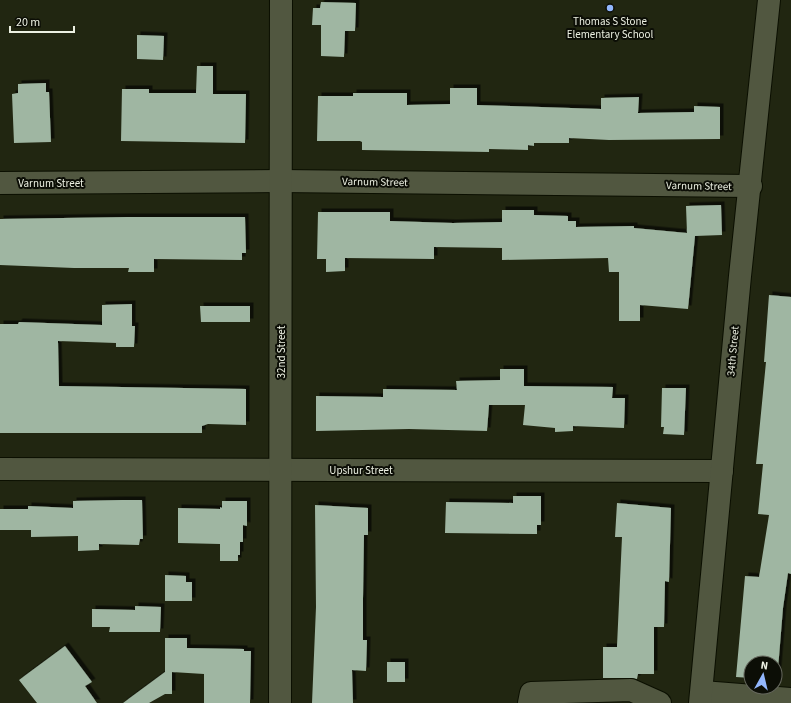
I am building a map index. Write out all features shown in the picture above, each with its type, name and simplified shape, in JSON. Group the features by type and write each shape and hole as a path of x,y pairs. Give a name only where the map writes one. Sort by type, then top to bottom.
{"street":[{"name":"32nd Street","path":"280,703 282,0"},
{"name":"34th Street","path":"701,697 769,0"},
{"name":"Varnum Street","path":"0,183 281,181 751,186"},
{"name":"Upshur Street","path":"0,469 722,471"},
{"path":"529,703 530,693 631,690 660,703"},
{"path":"701,697 791,699"}],"building":[{"path":"321,2 356,3 355,31 345,31 344,57 321,56 321,25 312,25 313,8 320,8"},
{"path":"137,35 164,36 163,60 137,59"},
{"path":"197,66 213,66 213,94 246,94 245,143 121,141 122,89 149,89 149,93 196,93"},
{"path":"46,83 46,92 49,92 51,142 14,143 12,94 18,93 18,84"},
{"path":"450,88 477,88 477,105 601,109 601,98 639,97 638,113 694,112 694,106 720,107 720,139 609,140 569,138 569,143 534,143 534,146 528,145 528,150 489,149 489,152 362,150 362,142 360,141 317,141 318,96 353,96 353,93 407,93 407,105 450,104"},
{"path":"721,205 722,235 695,236 688,309 640,305 640,321 619,321 619,272 609,272 608,258 502,260 502,248 434,247 434,259 345,258 345,271 326,272 326,259 317,259 318,212 390,212 390,221 453,223 502,222 502,210 534,210 534,215 568,216 568,221 576,221 576,227 634,226 634,228 687,233 686,206"},
{"path":"245,217 246,253 242,253 242,260 154,259 154,272 128,272 129,268 74,268 0,265 0,219"},
{"path":"769,295 791,297 791,574 788,573 783,608 779,655 743,655 743,677 736,677 745,576 759,577 769,515 758,514 763,464 756,464 766,362 764,362"},
{"path":"132,304 132,326 135,326 134,347 116,347 116,343 58,341 59,386 246,389 246,425 208,424 202,426 202,433 0,433 0,324 18,324 19,322 102,325 102,305"},
{"path":"200,306 250,306 250,322 201,322"},
{"path":"500,369 524,369 524,386 613,387 612,398 625,398 624,428 573,426 573,431 555,432 555,428 523,425 525,405 489,405 487,431 409,429 316,431 316,396 383,397 383,389 457,390 456,381 500,380"},
{"path":"662,388 686,388 684,435 663,434 664,427 661,427"},
{"path":"513,496 541,496 541,525 537,525 537,534 445,533 446,502 513,503"},
{"path":"142,500 143,539 140,539 139,545 99,544 99,550 78,551 78,536 31,537 31,530 0,530 0,509 28,509 28,506 73,508 73,501"},
{"path":"222,501 247,501 247,526 243,525 243,542 240,542 240,555 238,555 238,561 220,561 220,544 178,543 178,508 220,509 220,507 222,508"},
{"path":"617,503 671,508 669,582 665,581 664,627 654,627 654,674 638,674 637,679 603,678 603,647 617,647 622,537 615,537"},
{"path":"315,505 368,508 368,535 364,535 363,598 363,640 367,640 366,671 352,670 353,703 312,703 316,607"},
{"path":"165,575 186,576 186,582 192,582 192,601 165,601"},
{"path":"135,606 161,607 160,632 109,632 110,627 92,627 92,609 135,610"},
{"path":"165,638 187,638 187,648 244,649 244,651 251,651 250,703 204,703 204,674 172,672 172,694 165,694 149,703 123,703 165,672"},
{"path":"65,646 92,682 85,686 97,703 37,703 19,680"},
{"path":"387,662 405,662 405,682 387,682"}],"place":[{"name":"Thomas S Stone Elementary School","path":"610,8"}]}
